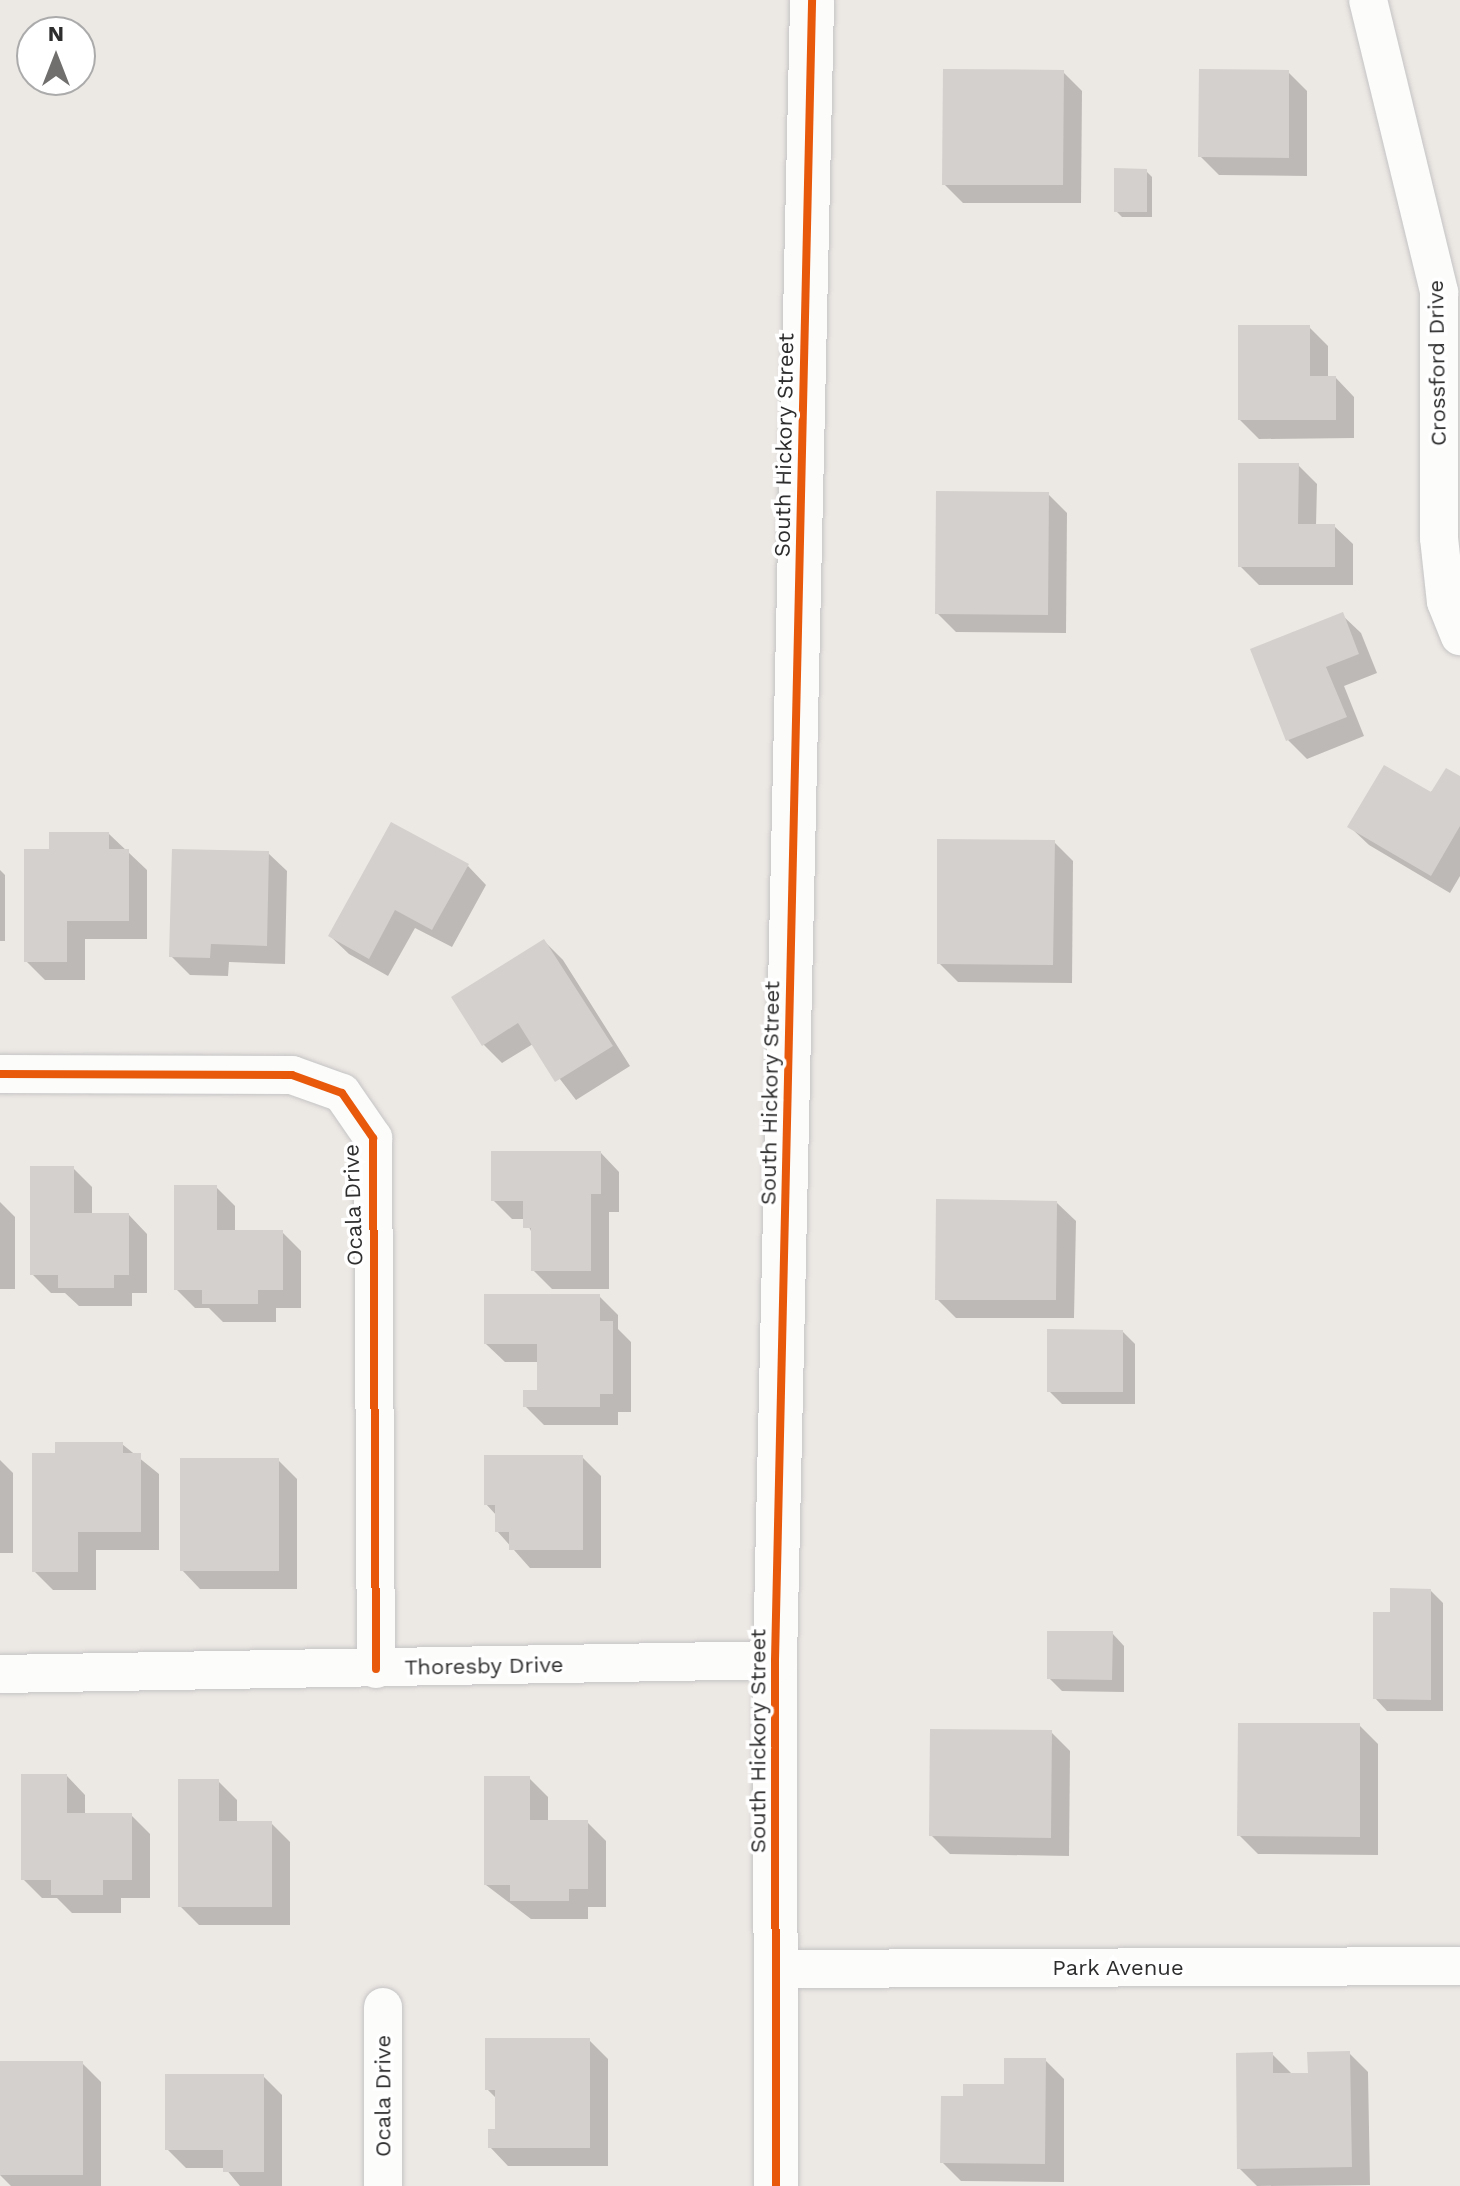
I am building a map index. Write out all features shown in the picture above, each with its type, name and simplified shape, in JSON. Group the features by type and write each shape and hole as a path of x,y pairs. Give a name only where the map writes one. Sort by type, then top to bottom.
{"street":[{"name":"South Hickory Street","path":"776,2186 775,1660 812,0"},
{"name":"Crossford Drive","path":"1368,0 1439,292 1439,538 1446,602 1460,636"},
{"name":"Ocala Drive","path":"0,1074 292,1075 342,1093 373,1138 376,1669"},
{"name":"Thoresby Drive","path":"0,1674 775,1660"},
{"name":"Park Avenue","path":"776,1969 1460,1966"},
{"name":"Ocala Drive","path":"383,2007 383,2186"}],"building":[{"path":"943,69 1064,70 1063,185 942,185"},
{"path":"1199,69 1289,70 1289,158 1198,157"},
{"path":"1114,168 1147,169 1147,212 1114,212"},
{"path":"1238,325 1310,325 1310,376 1336,376 1336,420 1238,420"},
{"path":"1238,463 1299,463 1298,524 1335,524 1335,567 1238,567"},
{"path":"936,491 1049,492 1048,615 935,614"},
{"path":"1343,612 1359,654 1326,667 1347,717 1286,741 1250,649"},
{"path":"1384,765 1431,792 1446,768 1460,776 1460,826 1431,876 1347,827"},
{"path":"391,822 469,864 432,930 395,910 369,959 328,936"},
{"path":"49,832 109,832 109,849 129,849 129,921 67,921 67,962 24,962 24,849 49,849"},
{"path":"937,839 1055,840 1053,965 937,964"},
{"path":"172,849 269,851 267,946 211,944 210,958 169,957"},
{"path":"544,939 613,1046 555,1082 518,1023 482,1046 451,997"},
{"path":"491,1151 601,1151 601,1194 591,1194 591,1271 531,1271 531,1228 523,1228 523,1201 491,1201"},
{"path":"30,1166 74,1166 74,1213 129,1213 129,1275 114,1275 114,1288 58,1288 58,1275 30,1275"},
{"path":"174,1185 217,1185 217,1230 283,1230 283,1290 258,1290 258,1304 202,1304 202,1290 174,1290"},
{"path":"936,1199 1057,1201 1056,1300 935,1300"},
{"path":"484,1294 600,1294 600,1321 613,1321 613,1394 600,1394 600,1407 523,1407 523,1390 537,1390 537,1344 484,1344"},
{"path":"1047,1329 1123,1330 1123,1392 1047,1392"},
{"path":"55,1442 123,1442 123,1453 141,1453 141,1532 78,1532 78,1572 32,1572 32,1453 55,1453"},
{"path":"484,1455 583,1455 583,1550 509,1550 509,1532 495,1532 495,1505 484,1505"},
{"path":"180,1458 279,1458 279,1571 180,1571"},
{"path":"1390,1588 1431,1589 1431,1700 1373,1699 1373,1612 1390,1612"},
{"path":"1047,1631 1113,1631 1112,1680 1047,1679"},
{"path":"1238,1723 1360,1723 1360,1837 1237,1836"},
{"path":"930,1729 1052,1730 1051,1838 929,1836"},
{"path":"21,1774 67,1774 67,1813 132,1813 132,1880 103,1880 103,1895 51,1895 51,1880 21,1880"},
{"path":"484,1776 530,1776 530,1820 588,1820 588,1889 569,1889 569,1901 510,1901 510,1885 484,1885"},
{"path":"178,1779 219,1779 219,1821 272,1821 272,1907 178,1907"},
{"path":"485,2038 590,2038 590,2148 488,2148 488,2129 495,2129 495,2090 485,2090"},
{"path":"1350,2051 1352,2167 1237,2169 1236,2053 1273,2052 1273,2073 1308,2073 1307,2052"},
{"path":"1004,2058 1046,2058 1045,2164 940,2163 941,2096 963,2096 963,2084 1004,2084"},
{"path":"0,2061 83,2061 83,2175 0,2175"},
{"path":"165,2074 264,2074 264,2172 223,2172 223,2150 165,2150"}],"cycle path":[{"path":"776,2186 775,1660 812,0"},
{"path":"0,1074 292,1075 342,1093 373,1138 376,1669"}]}
